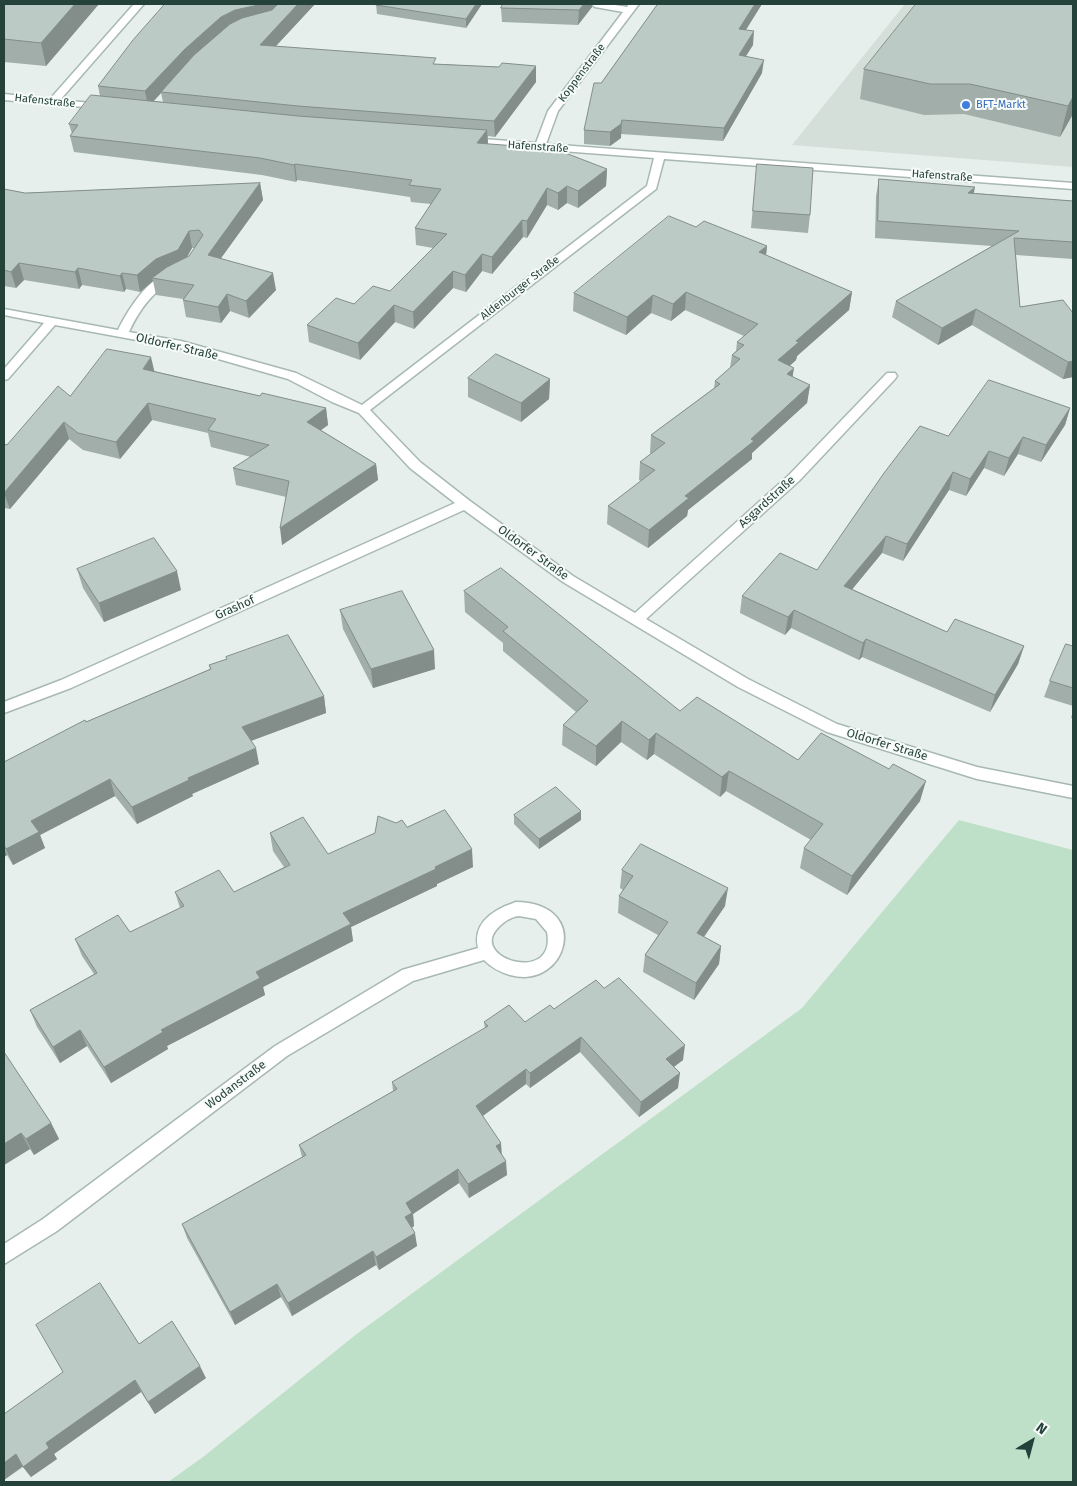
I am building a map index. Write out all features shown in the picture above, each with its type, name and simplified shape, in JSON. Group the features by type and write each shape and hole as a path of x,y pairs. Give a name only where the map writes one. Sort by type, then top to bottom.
{"street":[{"path":"53,102 139,4"},
{"path":"595,4 631,7"},
{"name":"Koppenstraße","path":"540,147 553,111 631,7"},
{"name":"Hafenstraße","path":"4,97 112,108"},
{"name":"Hafenstraße","path":"454,140 1073,186"},
{"name":"Aldenburger Straße","path":"363,410 652,187 660,155"},
{"path":"122,334 136,306 152,288 179,273"},
{"name":"Oldorfer Straße","path":"4,312 181,345 292,376 336,400 363,410 415,465 464,504 568,578 743,683 832,728 977,774 1073,792"},
{"path":"4,376 52,321"},
{"name":"Asgardstraße","path":"636,620 794,478 892,376"},
{"name":"Grashof","path":"4,708 66,684 464,504"},
{"path":"522,909 541,914 550,921 556,932 557,943 553,954 533,968 519,970 506,968 495,961 488,952 484,941 486,930 493,920 504,912 522,909"},
{"name":"Wodanstraße","path":"4,1255 50,1225 281,1051 408,975 488,952"}],"shaded area":[{"path":"905,4 966,19 1073,4 1073,167 792,145"}],"green space":[{"path":"959,820 1073,850 1073,1482 168,1482 203,1457 358,1333 802,1008"}],"building":[{"path":"4,4 75,4 41,43 4,39"},
{"path":"165,4 263,4 235,10 221,17 185,49 145,91 98,86 133,40"},
{"path":"278,4 298,4 260,45 436,58 433,64 499,67 502,63 536,66 494,121 298,106 161,92 194,55 230,24 242,18 272,10"},
{"path":"376,4 476,4 466,19"},
{"path":"503,4 584,4 579,10 501,8"},
{"path":"658,4 755,4 739,29 754,31 739,55 764,60 724,128 622,120 621,124 610,132 584,130 594,83 601,83"},
{"path":"916,4 1073,4 1073,97 1068,106 970,84 930,84 864,69"},
{"path":"91,95 298,116 487,130 477,143 555,149 607,169 578,191 567,186 558,193 547,188 527,221 522,220 492,257 482,254 465,275 453,271 413,312 394,305 358,343 307,325 336,298 354,304 373,286 390,291 447,234 415,228 441,189 409,185 412,180 294,165 260,158 70,136 78,125 69,124"},
{"path":"757,164 813,168 810,215 753,211"},
{"path":"879,179 975,187 968,193 1073,201 1073,242 1014,238 1020,307 1063,300 1073,313 1073,361 1068,362 976,309 942,328 896,301 1019,231 878,221"},
{"path":"260,183 208,255 273,273 246,301 227,294 218,307 183,300 194,285 152,278 167,267 189,256 203,235 199,230 189,231 178,250 156,259 137,275 122,273 120,276 78,268 75,272 19,263 11,272 4,270 4,189 25,193"},
{"path":"669,216 696,227 704,221 767,246 759,252 852,292 796,341 799,342 778,360 794,368 787,374 810,385 751,439 754,441 685,496 689,498 649,530 608,506 655,470 640,462 665,443 651,435 720,384 715,381 740,359 732,355 744,345 737,342 758,324 686,292 673,304 653,295 627,317 574,293"},
{"path":"107,349 151,357 143,369 260,396 262,393 326,408 307,422 376,464 280,528 289,481 233,468 269,445 208,430 216,419 148,403 116,442 78,433 64,422 4,493 4,444 7,445 58,386 70,396"},
{"path":"496,354 550,379 521,403 468,378"},
{"path":"989,380 1070,408 1046,445 1023,437 1009,458 989,451 970,479 953,472 907,544 886,536 844,586 947,632 955,619 1024,646 995,695 866,639 863,643 794,610 788,617 742,596 780,553 817,570 884,473 920,426 948,436"},
{"path":"154,538 177,571 99,603 77,569"},
{"path":"501,568 680,711 697,697 798,760 821,733 889,769 893,764 926,781 852,876 804,848 823,824 729,771 722,777 656,733 649,740 622,721 596,746 563,725 588,701 503,631 508,627 464,591"},
{"path":"402,591 434,650 371,669 340,610"},
{"path":"288,635 324,696 242,727 256,748 188,778 189,780 132,807 110,779 31,821 39,832 6,849 4,845 4,762 85,720 86,722 211,669 209,665 227,659 226,657"},
{"path":"1066,644 1073,646 1073,688 1050,681"},
{"path":"556,787 581,811 539,839 514,815"},
{"path":"445,810 472,849 435,867 436,869 343,913 351,924 256,972 260,978 161,1030 163,1032 104,1067 80,1030 53,1047 30,1010 97,973 75,939 118,915 130,932 184,906 175,892 219,870 234,892 290,865 270,833 303,817 328,854 375,833 378,816 396,823 402,820 407,827"},
{"path":"641,844 728,888 697,933 721,946 696,983 645,955 668,922 619,896 633,876 622,870"},
{"path":"619,978 685,1045 666,1059 680,1073 641,1102 581,1037 530,1073 526,1069 476,1106 501,1143 496,1146 506,1161 468,1184 458,1169 406,1203 412,1213 405,1217 415,1233 376,1257 373,1251 288,1303 277,1284 230,1312 182,1224 306,1155 299,1145 397,1089 392,1082 488,1026 484,1022 509,1005 525,1022 550,1005 554,1009 596,980 604,988"},
{"path":"4,1052 51,1123 26,1139 21,1133 4,1144"},
{"path":"100,1283 139,1344 172,1321 200,1366 148,1402 135,1380 46,1443 49,1448 23,1467 16,1454 4,1463 4,1414 63,1372 36,1325"}],"place":[{"name":"BFT-Markt","path":"966,105"}]}
